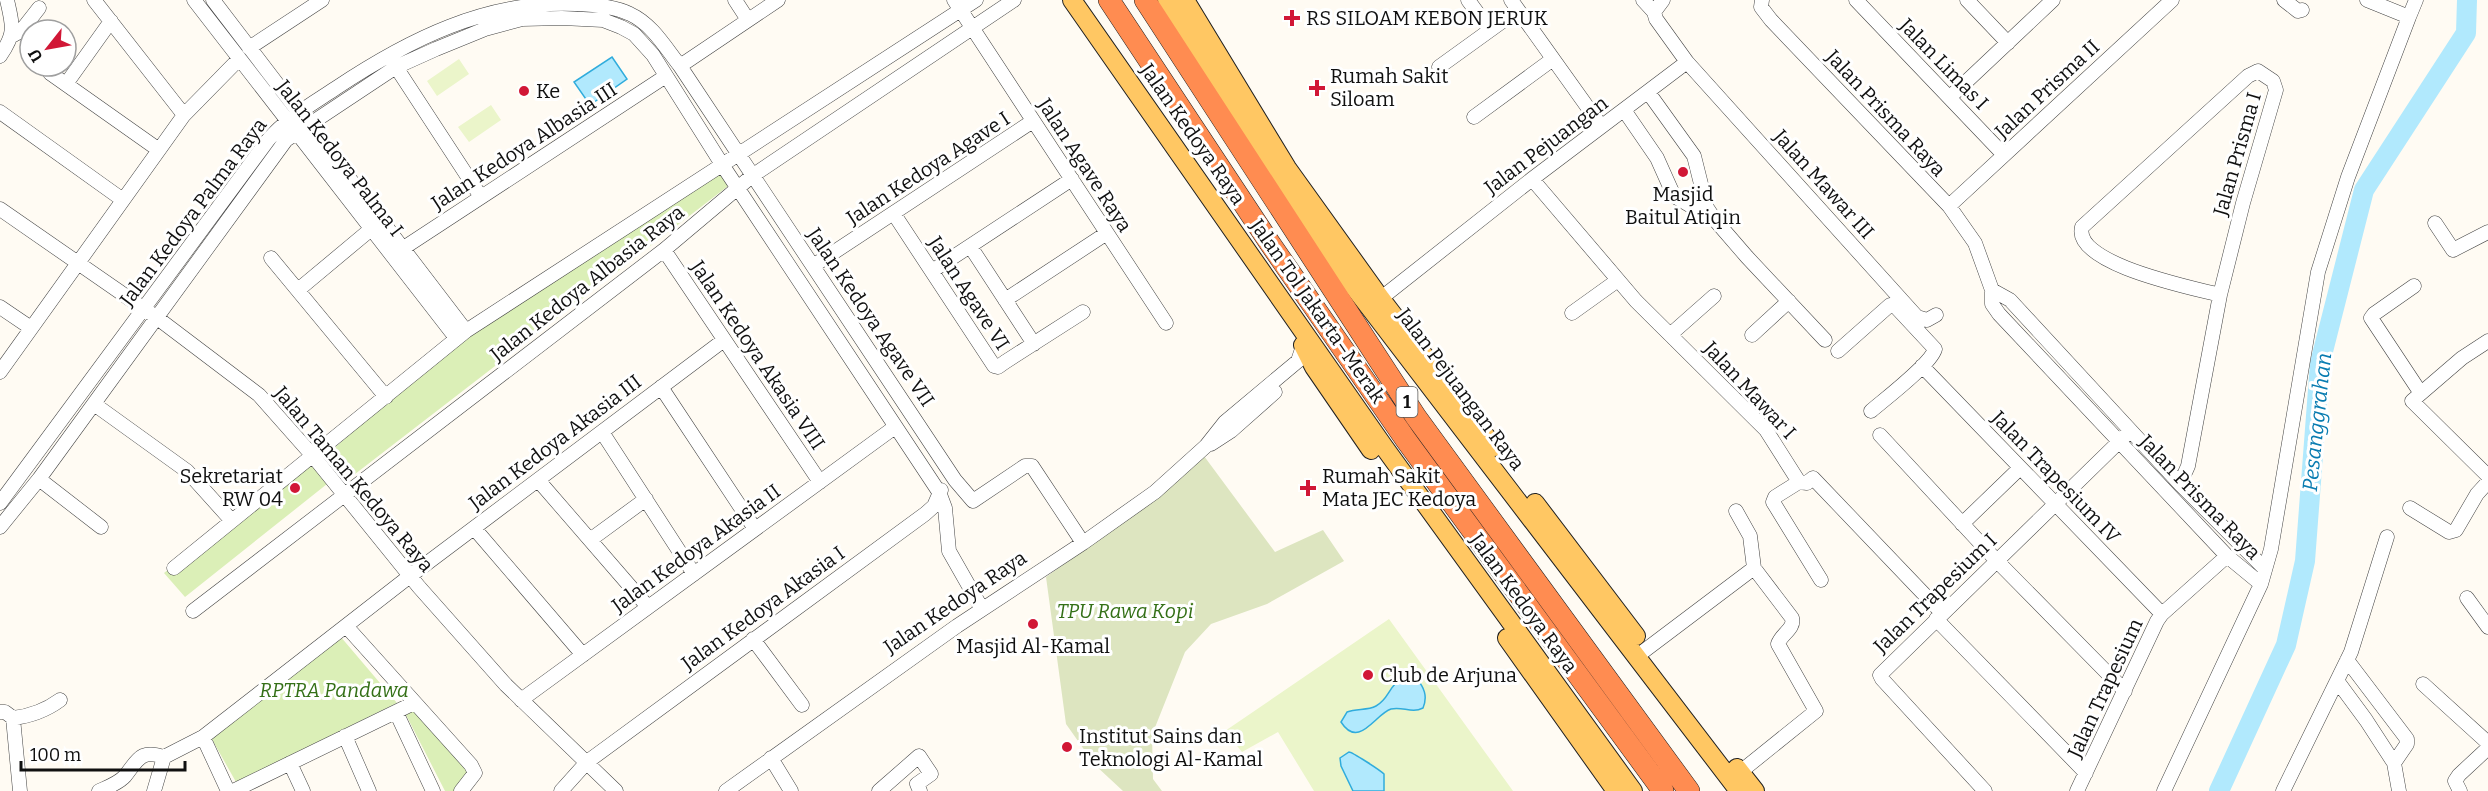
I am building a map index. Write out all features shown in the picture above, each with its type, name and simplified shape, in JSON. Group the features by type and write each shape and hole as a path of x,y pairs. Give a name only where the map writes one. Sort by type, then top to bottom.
{"highway":[{"name":"Jalan Tol Jakarta–Merak","path":"1109,0 1269,242 1406,440 1663,791"},
{"name":"Jalan Tol Jakarta–Merak","path":"1145,0 1416,417 1689,791"}],"main road":[{"name":"Jalan Kedoya Raya","path":"1072,0 1296,324 1312,340 1384,447 1633,791"},
{"name":"Jalan Pejuangan Raya","path":"1167,0 1276,175 1737,781 1755,791"},
{"name":"Jalan Pejuangan Raya","path":"1185,0 1287,168 1375,303"},
{"name":"Jalan Kedoya Raya","path":"1296,324 1303,346 1313,365 1374,454 1616,791"}],"street":[{"path":"0,56 12,36 13,26 7,0"},
{"path":"94,0 184,116"},
{"name":"Jalan Kedoya Palma I","path":"194,0 239,59 297,123 402,249 461,334"},
{"name":"Jalan Kedoya Palma I","path":"213,0 249,48 370,230 461,334"},
{"path":"735,0 748,20"},
{"path":"680,66 778,0"},
{"name":"Jalan Kedoya Albasia Raya","path":"174,568 461,334 723,166 957,5 976,0"},
{"name":"Jalan Kedoya Albasia Raya","path":"193,610 664,250 753,176 1014,0"},
{"path":"1468,0 1490,30"},
{"path":"1643,0 1654,12 1659,25 1686,62"},
{"path":"1654,12 1663,0"},
{"name":"Jalan Prisma Raya","path":"1762,0 1761,7 1771,20 1949,206 1971,234 1992,290 1992,304 1999,314 2227,556 2260,584 2164,791"},
{"name":"Jalan Limas I","path":"1856,0 2004,155"},
{"path":"1967,0 2008,43"},
{"path":"1950,97 2053,0"},
{"name":"Jalan Prisma II","path":"1949,206 2172,0"},
{"path":"2284,0 2298,12 2306,3"},
{"path":"2367,0 2409,17"},
{"path":"2260,584 2271,549 2318,272 2348,177 2416,0"},
{"path":"249,48 317,1"},
{"path":"549,18 553,9 550,1"},
{"name":"Jalan Kedoya Palma Raya","path":"297,123 380,58 427,34 499,10 550,1 608,8 629,14 648,26 680,66 753,176"},
{"name":"Jalan Agave Raya","path":"957,5 1166,323"},
{"path":"1439,67 1490,30 1515,5 1601,126"},
{"path":"12,36 21,31 39,8"},
{"name":"Jalan Kedoya Palma Raya","path":"2,519 39,479 94,404 151,313 268,140 396,67 485,29 522,19 549,18 603,21 634,34 644,44 939,492"},
{"path":"66,84 111,21"},
{"path":"0,372 184,116 239,59"},
{"path":"1474,117 1553,60"},
{"name":"Jalan Pejuangan","path":"1375,303 1532,179 1686,62"},
{"name":"Jalan Mawar III","path":"1686,62 1917,317 1927,320 1936,315"},
{"path":"396,67 481,197"},
{"name":"Jalan Prisma I","path":"2180,484 2188,466 2220,295 2243,203 2276,90 2273,81 2259,71 2248,76 2082,226 2081,237 2113,264 2220,295"},
{"name":"Jalan Kedoya Albasia III","path":"402,249 666,76"},
{"path":"57,78 159,150"},
{"path":"1648,92 1694,156 1707,208 1715,220 1825,340"},
{"path":"1624,110 1657,158 1674,196 1715,220"},
{"path":"0,112 123,200"},
{"name":"Jalan Kedoya Agave I","path":"813,266 1034,121"},
{"name":"Jalan Kedoya Agave VII","path":"753,176 955,480 973,501 1025,466 1032,466 1083,543"},
{"path":"932,271 1072,179"},
{"name":"Jalan Mawar I","path":"1532,179 1635,301 1766,430 1799,482"},
{"name":"Jalan Taman Kedoya Raya","path":"0,209 151,313 249,385 270,405 313,456 410,576 521,700 616,791"},
{"name":"Jalan Agave VI","path":"894,214 994,366 998,367 1083,312"},
{"path":"2435,223 2453,250 2488,232"},
{"path":"298,290 370,230"},
{"path":"1005,300 1107,233"},
{"path":"970,246 1034,344"},
{"name":"Jalan Kedoya Akasia VIII","path":"664,250 820,482"},
{"path":"272,258 386,397"},
{"path":"1572,313 1618,280"},
{"path":"2414,286 2371,318 2420,392"},
{"name":"Jalan Prisma Raya","path":"1992,290 2010,300 2180,484 2265,570"},
{"path":"1671,334 1714,296"},
{"path":"1752,335 1789,301"},
{"path":"1838,351 1887,306 1894,305 1935,349 1922,366 1871,411"},
{"path":"0,307 31,328"},
{"name":"Jalan Kedoya Palma Raya","path":"0,503 151,313"},
{"name":"Jalan Kedoya Akasia III","path":"164,757 203,737 410,576 724,340"},
{"path":"2488,341 2412,398 2412,403 2488,476"},
{"name":"Jalan Kedoya Raya","path":"726,791 982,609 1083,543 1155,492 1206,446 1225,422 1298,361 1303,346"},
{"name":"Jalan Kedoya Raya","path":"1206,446 1231,431 1300,369 1313,365"},
{"name":"Jalan Trapesium IV","path":"1922,366 2162,614"},
{"path":"661,387 755,529"},
{"path":"94,404 187,471 232,521"},
{"name":"Jalan Kedoya Akasia II","path":"521,700 895,427"},
{"name":"Jalan Trapesium I","path":"1985,791 1880,675 2130,431"},
{"path":"602,432 694,574"},
{"path":"1880,435 1996,561 2125,691"},
{"path":"1962,524 2020,468"},
{"path":"1821,580 1773,502 1775,497 1799,482 1807,483 1813,478 2086,773"},
{"path":"39,479 101,527"},
{"path":"538,480 648,608"},
{"name":"Jalan Kedoya Akasia I","path":"561,791 587,762 925,514 933,506 939,492 955,480"},
{"path":"2410,508 2452,532 2456,530 2477,494 2488,482"},
{"path":"939,492 945,508 949,551 982,609"},
{"path":"590,540 646,499"},
{"path":"1736,511 1750,536 1754,568 1792,618 1791,627 1780,638 1778,644 1816,711 1737,781"},
{"path":"474,528 583,655"},
{"path":"2283,791 2338,682 2387,537"},
{"name":"Jalan Trapesium","path":"2077,791 2162,614 2227,556"},
{"path":"1641,653 1754,568"},
{"path":"2467,598 2488,627"},
{"path":"346,626 471,765 475,773 461,791"},
{"path":"753,639 802,705"},
{"path":"2347,660 2407,739 2407,744 2394,763"},
{"path":"2338,682 2367,720 2394,763 2399,791"},
{"path":"2423,684 2488,743"},
{"path":"13,718 40,712 60,700"},
{"path":"232,791 414,703"},
{"path":"0,712 5,712 13,718 20,791"},
{"path":"396,712 433,791"},
{"path":"345,736 369,791"},
{"path":"203,737 228,791"},
{"path":"2460,791 2455,781 2488,748"},
{"path":"99,791 120,781 138,758 152,753 164,757 154,791"},
{"path":"879,791 919,756 931,774 917,784 920,791"},
{"path":"771,758 791,791"},
{"path":"290,763 303,791"}],"green space":[{"path":"459,59 469,74 437,96 427,81"},
{"path":"491,105 501,120 469,142 458,127"},
{"path":"719,163 732,183 346,481 325,456 466,334"},
{"name":"TPU Rawa Kopi","path":"1204,456 1275,552 1323,530 1344,561 1267,604 1211,624 1185,652 1152,735 1153,779 1162,791 1123,791 1095,765 1066,724 1046,577 1141,509"},
{"path":"307,460 327,484 185,597 164,573"},
{"name":"Club de Arjuna","path":"1389,619 1513,791 1314,791 1278,732 1242,752 1225,731"},
{"name":"RPTRA Pandawa","path":"340,636 397,703 236,782 209,734"},
{"path":"413,705 476,765 455,791 445,791 403,709"}],"water":[{"path":"612,57 627,79 590,105 574,82"},
{"path":"1408,676 1416,678 1423,688 1425,700 1423,708 1419,710 1391,709 1361,732 1348,730 1341,722 1347,712 1373,708 1381,703 1396,683"},
{"path":"1349,752 1384,774 1384,791 1353,791 1341,766 1340,758"}],"waterway":[{"name":"Pesanggrahan","path":"2219,791 2286,645 2305,561 2320,363 2364,190 2466,33 2467,0"}],"place":[{"name":"RS SILOAM KEBON JERUK","path":"1292,18"},
{"name":"Rumah Sakit Siloam","path":"1317,88"},
{"name":"Ke","path":"524,91"},
{"name":"Masjid Baitul Atiqin","path":"1683,172"},
{"name":"Sekretariat RW 04","path":"295,488"},
{"name":"Rumah Sakit Mata JEC Kedoya","path":"1308,488"},
{"name":"Masjid Al-Kamal","path":"1033,624"},
{"name":"Club de Arjuna","path":"1368,675"},
{"name":"Institut Sains dan Teknologi Al-Kamal","path":"1067,747"}]}
